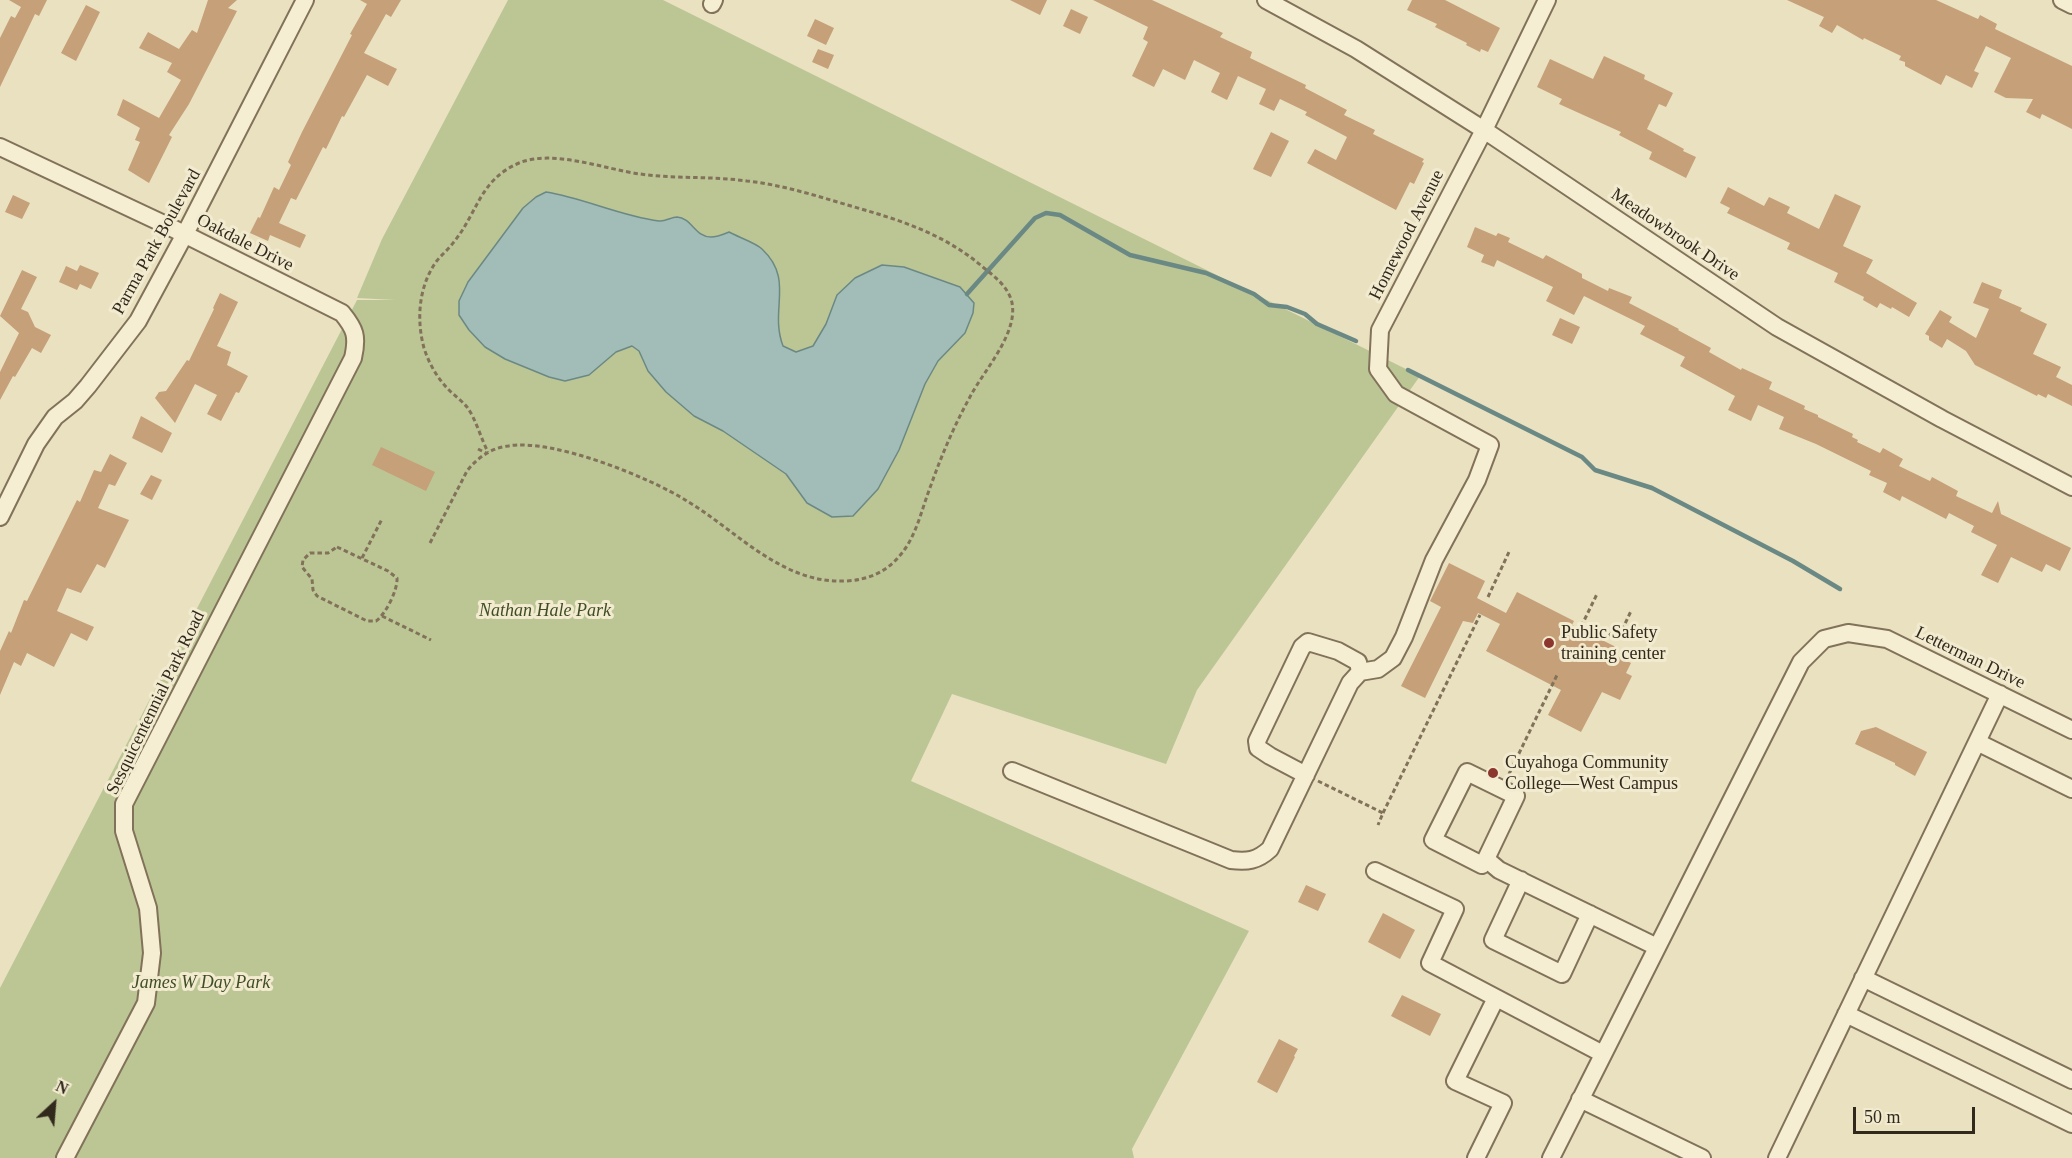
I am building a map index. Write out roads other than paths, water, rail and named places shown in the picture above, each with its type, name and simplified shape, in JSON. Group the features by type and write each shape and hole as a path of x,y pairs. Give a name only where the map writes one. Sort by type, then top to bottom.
{"street":[{"name":"Parma Park Boulevard","path":"0,517 36,444 55,417 75,401 88,386 138,321 305,0"},
{"name":"Meadowbrook Drive","path":"1266,0 1356,49 1484,130 1777,327 1942,419 2072,487"},
{"name":"Homewood Avenue","path":"1360,672 1378,669 1393,658 1404,637 1434,560 1477,480 1490,445 1396,394 1378,369 1380,330 1484,130 1547,0"},
{"path":"2062,0 2072,5"},
{"name":"Oakdale Drive","path":"0,147 185,234 342,313 356,334 356,345"},
{"name":"Sesquicentennial Park Road","path":"65,1158 146,1003 152,953 148,908 124,831 124,804 353,358 356,345"},
{"name":"Letterman Drive","path":"1657,947 1798,668 1824,639 1848,633 1887,639 2072,730"},
{"path":"1012,771 1231,860 1247,862 1261,857 1270,849 1306,775 1350,683 1360,672 1358,662 1338,651 1308,642 1302,647 1257,741 1258,748 1306,775"},
{"path":"1777,1158 2000,694"},
{"path":"1977,742 2072,789"},
{"path":"1467,772 1516,796 1486,859 1482,865 1433,840 1467,772"},
{"path":"1486,859 1499,870 1657,947 1551,1158"},
{"path":"1375,871 1455,909 1430,963 1603,1053"},
{"path":"1521,880 1493,940 1562,974 1590,914"},
{"path":"1863,978 2072,1080"},
{"path":"1476,1158 1503,1103 1455,1081 1496,998"},
{"path":"1846,1014 2072,1124"},
{"path":"1580,1099 1702,1158"}],"water":[{"path":"546,192 645,219 661,221 675,217 682,218 706,236 711,237 729,232 759,247 772,261 777,272 780,295 778,320 783,346 796,352 813,346 826,324 837,295 855,278 882,265 904,267 960,287 974,303 973,313 965,333 938,361 925,384 899,450 878,489 853,516 832,517 807,503 786,474 723,431 694,416 666,392 648,371 639,351 632,346 616,352 589,375 565,381 505,359 485,347 459,315 459,301 468,282 523,208"}],"waterway":[{"path":"967,294 1035,218 1046,213 1060,215 1130,255 1206,273 1254,294 1269,305 1287,307 1305,314 1317,324 1356,341"},
{"path":"1408,370 1582,457 1595,470 1652,488 1793,561 1840,589"}],"place":[{"name":"Public Safety training center","path":"1549,643"},
{"name":"Cuyahoga Community College—West Campus","path":"1493,773"}],"park label":[{"name":"Nathan Hale Park","path":"545,611"},
{"name":"James W Day Park","path":"201,983"}]}
